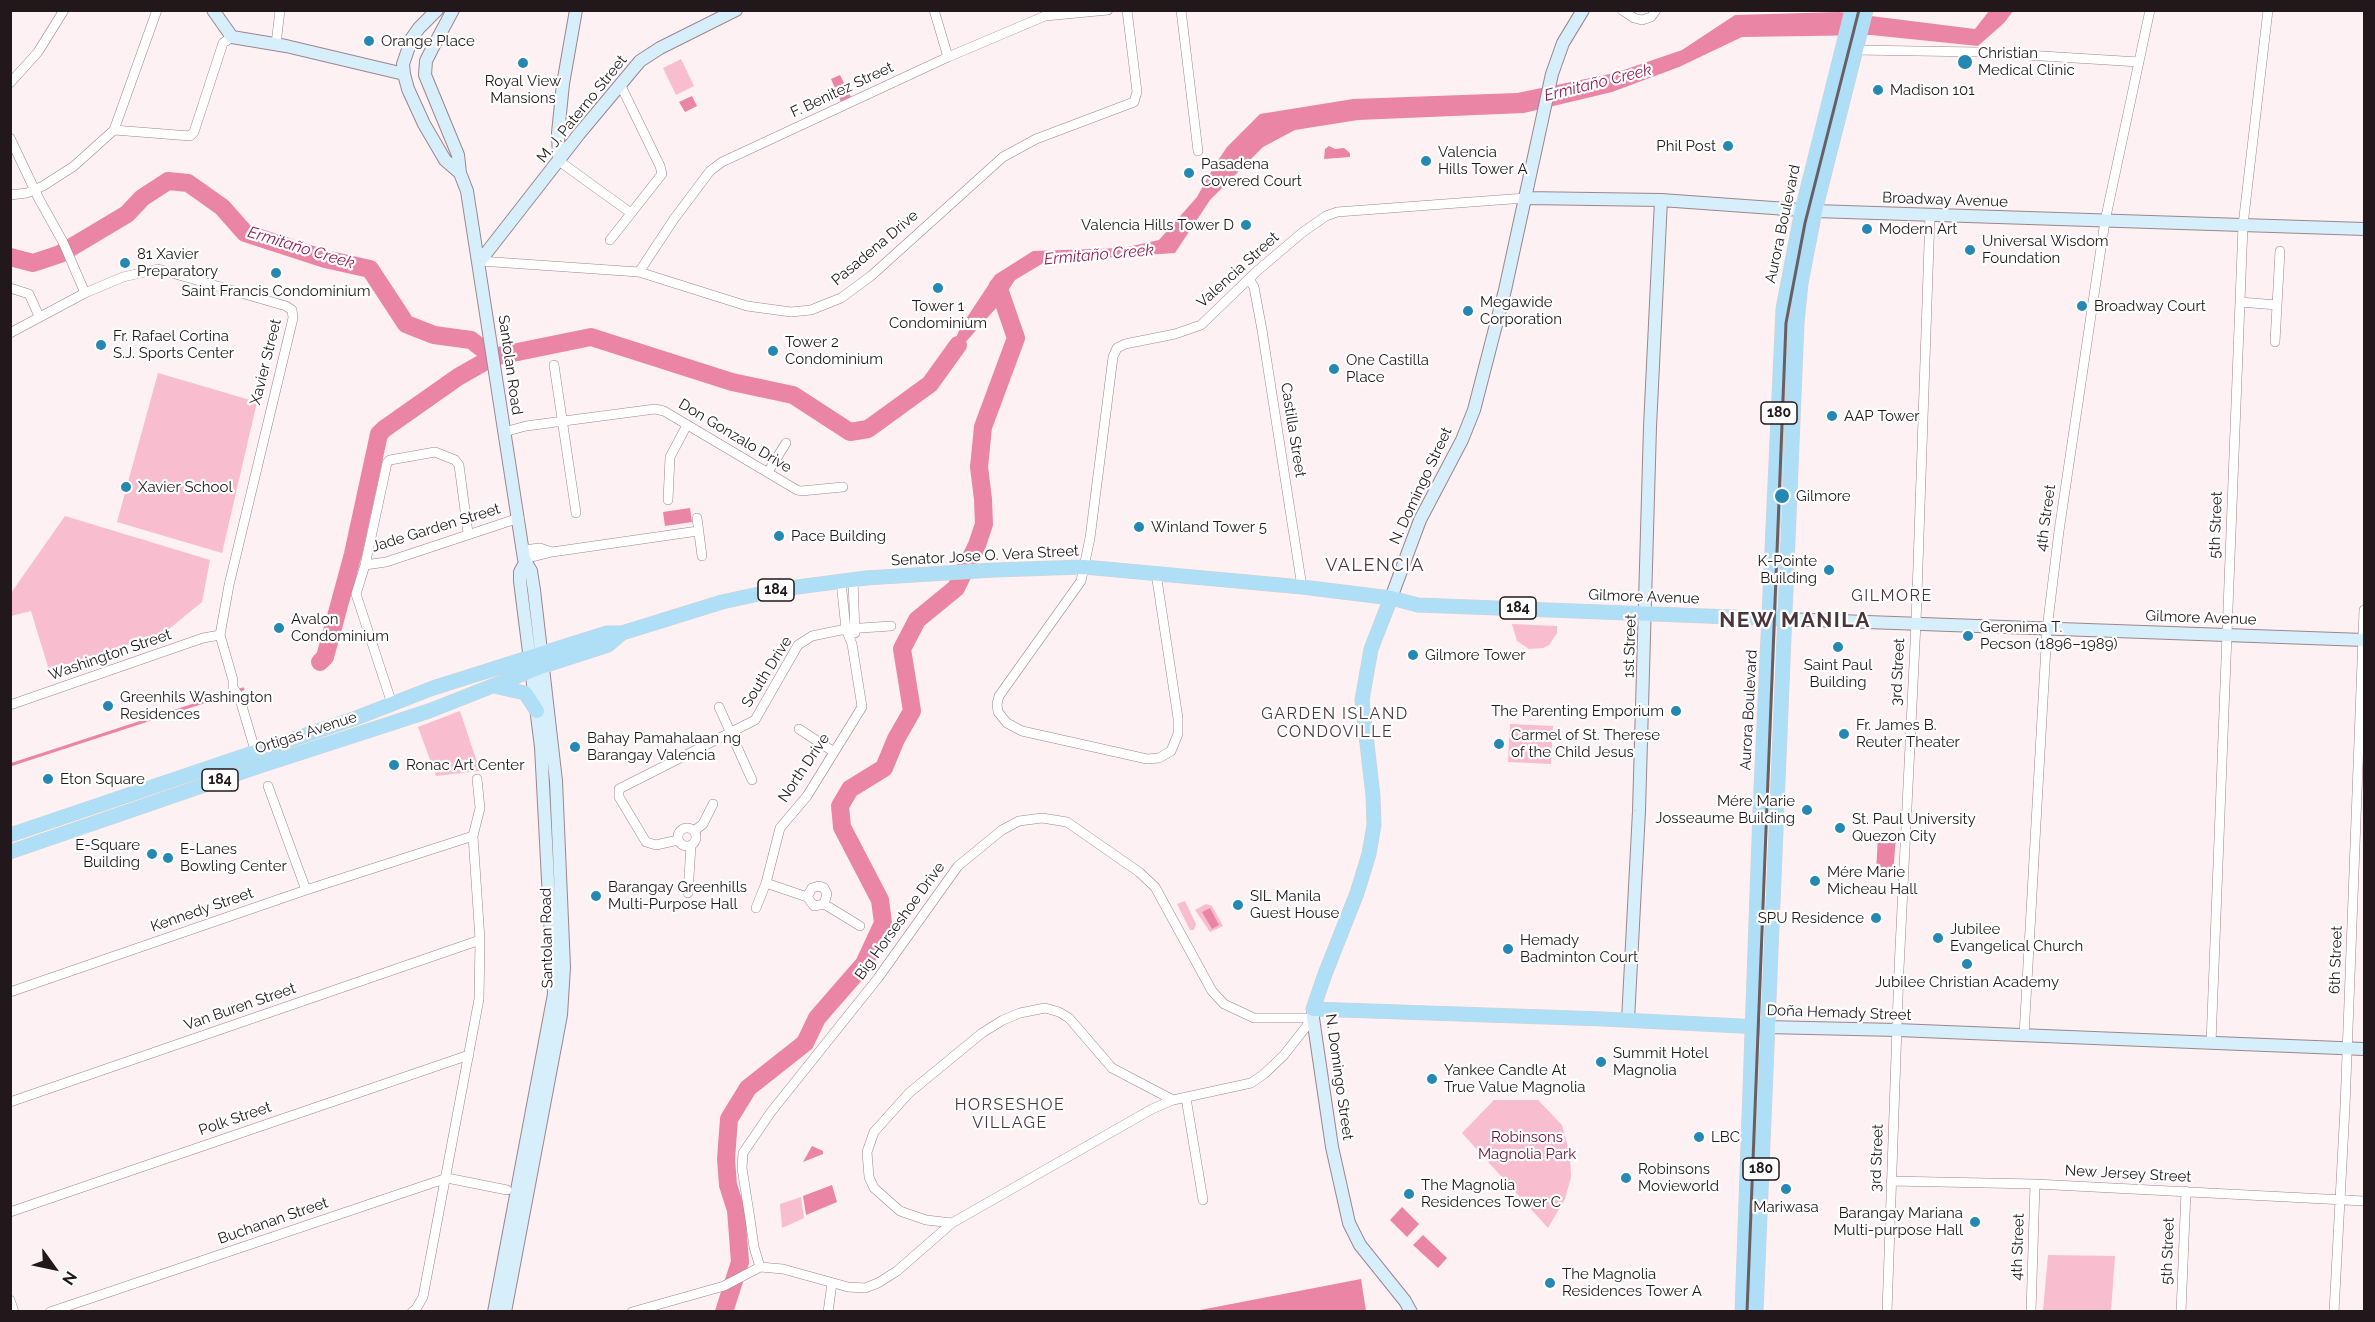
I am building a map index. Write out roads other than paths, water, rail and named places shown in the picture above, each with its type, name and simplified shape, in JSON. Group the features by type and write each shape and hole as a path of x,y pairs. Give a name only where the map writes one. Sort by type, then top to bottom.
{"main road":[{"path":"213,10 232,37 276,44 404,74 403,64 412,38 437,10"},
{"name":"Santolan Road","path":"453,10 432,48 424,69 428,87 458,155 459,173 467,191 480,261 524,557 533,580 537,711 549,878 554,994 494,1311"},
{"path":"559,160 558,133 561,104 576,10"},
{"name":"M. J. Paterno Street","path":"480,261 640,61 660,48 736,10"},
{"name":"N. Domingo Street","path":"1411,1311 1360,1245 1349,1223 1332,1147 1313,1014 1325,974 1357,893 1369,854 1374,825 1362,700 1371,649 1420,520 1462,440 1474,410 1505,290 1552,74 1563,43 1583,10"},
{"name":"Aurora Boulevard","path":"1755,1311 1769,618 1783,309 1859,12"},
{"name":"Santolan Road","path":"404,74 408,89 424,124 445,160 459,173"},
{"name":"Broadway Avenue","path":"1525,198 1661,200 1809,211 2364,229"},
{"name":"1st Street","path":"1629,1020 1646,613 1650,427 1661,200"},
{"name":"Aurora Boulevard","path":"1742,1311 1784,619 1797,323 1809,211"},
{"name":"Senator Jose O. Vera Street","path":"537,662 608,645 622,633 722,602 782,589 935,574 1084,567 1302,587 1391,598"},
{"name":"Gilmore Avenue","path":"1391,598 1418,605 2364,640"},
{"name":"Santolan Road","path":"505,1311 561,1015 563,994 564,967 556,781 537,662"},
{"name":"Ortigas Avenue","path":"10,852 492,687 537,662"},
{"name":"Ortigas Avenue","path":"10,835 392,705 433,688 537,662"},
{"path":"492,687 507,687 525,693 537,711"},
{"name":"Doña Hemady Street","path":"1313,1014 1629,1020 1759,1027 1897,1030 2364,1049"}],"street":[{"path":"10,83 38,52 64,10"},
{"path":"10,195 35,190 74,166 114,130 157,10"},
{"path":"276,44 280,10"},
{"path":"934,10 948,57"},
{"name":"F. Benitez Street","path":"639,272 674,219 710,171 722,162 948,57 1045,16 1108,10"},
{"name":"Pasadena Drive","path":"480,261 639,272 747,306 791,312 812,309 841,298 871,276 1003,157 1036,138 1134,102 1137,92 1127,10"},
{"path":"1181,10 1198,151"},
{"path":"1622,10 1642,20 1652,17 1656,10"},
{"name":"4th Street","path":"2024,1035 2048,629 2062,511 2105,221 2150,10"},
{"name":"5th Street","path":"2211,1043 2243,225 2268,10"},
{"path":"114,130 190,136 194,132 223,43 232,37"},
{"path":"1853,42 2139,62"},
{"path":"610,240 660,178 662,170 620,84"},
{"path":"10,138 63,242 85,293"},
{"path":"559,160 631,213"},
{"name":"Valencia Street","path":"1084,567 1090,538 1113,357 1117,348 1125,344 1175,334 1201,325 1249,279 1303,232 1326,216 1337,212 1525,198"},
{"name":"3rd Street","path":"1887,1311 1897,1030 1916,623 1930,215"},
{"path":"2275,342 2280,251"},
{"name":"Xavier Street","path":"10,333 85,293 123,277 158,269 286,306 292,310 231,577 220,635 255,750"},
{"name":"Castilla Street","path":"1249,279 1254,287 1262,330 1302,587"},
{"path":"10,288 29,294 39,316"},
{"path":"2240,302 2277,305"},
{"path":"554,365 576,513"},
{"name":"Don Gonzalo Drive","path":"504,432 520,427 655,409 664,411 801,492 843,487"},
{"path":"668,500 670,457 687,425"},
{"path":"768,472 786,443"},
{"path":"365,565 387,463 390,460 435,452 455,460 459,465 468,534"},
{"name":"Jade Garden Street","path":"392,705 356,594 365,565 386,562 519,518"},
{"path":"697,518 702,556"},
{"path":"524,557 540,548 552,552 699,531"},
{"path":"1084,567 1081,581 999,696 996,704 998,712 1007,723 1022,731 1147,759 1159,758 1171,751 1179,731 1156,573"},
{"name":"North Drive","path":"756,908 766,883 780,828 807,796 862,707 852,644 847,581"},
{"name":"6th Street","path":"2334,1311 2341,1199 2364,610"},
{"name":"South Drive","path":"678,840 656,845 646,842 619,797 619,789 754,720 760,714 798,645 812,636 851,629 891,626"},
{"name":"Washington Street","path":"10,705 203,638 220,635"},
{"path":"718,707 752,780"},
{"path":"799,729 834,752"},
{"path":"412,1311 423,1297 470,1055 481,986 473,836 480,808 477,779"},
{"path":"268,786 306,890"},
{"path":"694,831 703,824 713,804"},
{"name":"Big Horseshoe Drive","path":"760,1267 742,1168 743,1153 771,1112 878,978 958,866 1002,830 1019,821 1042,818 1067,822 1139,872 1155,887 1212,991 1224,1004 1254,1018 1313,1014"},
{"path":"691,845 683,845 678,840 680,830 690,828 694,831"},
{"path":"688,893 691,845 695,841 694,831"},
{"name":"Kennedy Street","path":"10,992 306,890 473,836"},
{"path":"766,883 807,897 814,906 824,904 861,926"},
{"path":"807,897 812,888 819,886 824,888 827,894 824,904"},
{"name":"Van Buren Street","path":"10,1102 480,940"},
{"path":"952,1223 926,1220 900,1211 874,1188 869,1177 867,1152 874,1132 909,1094 982,1033 1003,1020 1020,1013 1046,1008 1059,1012 1069,1018 1107,1064 1173,1100"},
{"path":"632,1311 650,1309 724,1286 760,1267 783,1269 832,1283 865,1288 878,1283 897,1271 952,1223 1134,1119 1173,1100 1251,1083 1284,1055 1313,1014"},
{"name":"Polk Street","path":"10,1212 470,1055"},
{"path":"1186,1098 1203,1200"},
{"name":"Buchanan Street","path":"50,1311 447,1178 507,1190"},
{"name":"New Jersey Street","path":"1891,1181 2035,1184 2364,1200"},
{"name":"4th Street","path":"2031,1311 2035,1184"},
{"name":"5th Street","path":"2181,1311 2186,1191"},
{"path":"828,1311 832,1283"},
{"path":"10,1300 14,1311"}],"water":[{"name":"Ermitaño Creek","path":"1989,11 2013,11 2004,23 1978,46 1871,35 1742,37 1679,67 1612,92 1524,113 1358,120 1295,130 1263,147 1210,200 1175,253 1045,262 1015,280 997,307 945,365 960,328 995,275 1033,251 1123,248 1159,240 1197,197 1227,147 1260,114 1353,99 1517,93 1615,73 1682,50 1735,15 1839,12 1975,29"},
{"path":"840,75 851,97 841,102 831,79"},
{"path":"692,96 697,106 685,112 679,102"},
{"path":"1329,146 1335,149 1344,148 1350,153 1350,157 1324,159 1325,149"},
{"path":"690,508 692,522 665,526 663,512"},
{"path":"1878,836 1896,837 1893,873 1876,872"},
{"path":"1210,908 1219,925 1212,929 1202,912"},
{"path":"812,1146 823,1151 823,1154 803,1162"},
{"path":"832,1185 837,1202 806,1215 803,1196"},
{"path":"1402,1207 1419,1224 1407,1237 1390,1220"},
{"path":"1423,1235 1447,1258 1438,1268 1413,1245"},
{"path":"1361,1279 1366,1311 1195,1311"}],"waterway":[{"name":"Ermitaño Creek","path":"10,257 33,263 60,254 127,214 142,198 168,181 188,183 222,207 245,233 325,259 370,269 406,324 434,335 471,340 493,357"},
{"path":"724,1312 740,1262 736,1210 728,1185 726,1159 729,1119 748,1088 805,1043 817,1018 864,964 883,923 880,900 842,827 840,806 850,789 884,768 896,739 912,711 902,649 917,620 956,588 977,545 984,524 979,467 983,427 1016,338 998,286"},
{"name":"Ermitaño Creek","path":"320,662 325,657 353,554 379,434 458,377 493,357 591,337 732,382 793,395 850,432 868,429 930,384 958,345"},
{"path":"10,765 243,689"}],"railway":[{"path":"1747,1312 1786,323 1805,223 1859,10"}],"place":[{"name":"Orange Place","path":"369,41"},
{"name":"Christian Medical Clinic","path":"1965,62"},
{"name":"Royal View Mansions","path":"523,63"},
{"name":"Madison 101","path":"1878,90"},
{"name":"Phil Post","path":"1728,146"},
{"name":"Valencia Hills Tower A","path":"1426,161"},
{"name":"Pasadena Covered Court","path":"1189,173"},
{"name":"Valencia Hills Tower D","path":"1246,225"},
{"name":"Modern Art","path":"1867,229"},
{"name":"Universal Wisdom Foundation","path":"1970,250"},
{"name":"81 Xavier Preparatory","path":"125,263"},
{"name":"Saint Francis Condominium","path":"276,273"},
{"name":"Tower 1 Condominium","path":"938,288"},
{"name":"Broadway Court","path":"2082,306"},
{"name":"Megawide Corporation","path":"1468,311"},
{"name":"Fr. Rafael Cortina S.J. Sports Center","path":"101,345"},
{"name":"Tower 2 Condominium","path":"773,351"},
{"name":"One Castilla Place","path":"1334,369"},
{"name":"AAP Tower","path":"1832,416"},
{"name":"Xavier School","path":"126,487"},
{"name":"Gilmore","path":"1782,496"},
{"name":"Winland Tower 5","path":"1139,527"},
{"name":"Pace Building","path":"779,536"},
{"name":"K-Pointe Building","path":"1829,570"},
{"name":"Avalon Condominium","path":"279,628"},
{"name":"Geronima T. Pecson (1896–1989)","path":"1968,636"},
{"name":"Saint Paul Building","path":"1838,647"},
{"name":"Gilmore Tower","path":"1413,655"},
{"name":"Greenhils Washington Residences","path":"108,706"},
{"name":"The Parenting Emporium","path":"1676,711"},
{"name":"Fr. James B. Reuter Theater","path":"1844,734"},
{"name":"Carmel of St. Therese of the Child Jesus","path":"1499,744"},
{"name":"Bahay Pamahalaan ng Barangay Valencia","path":"575,747"},
{"name":"Ronac Art Center","path":"394,765"},
{"name":"Eton Square","path":"48,779"},
{"name":"Mére Marie Josseaume Building","path":"1807,810"},
{"name":"St. Paul University Quezon City","path":"1840,828"},
{"name":"E-Square Building","path":"152,854"},
{"name":"E-Lanes Bowling Center","path":"168,858"},
{"name":"Mére Marie Micheau Hall","path":"1815,881"},
{"name":"Barangay Greenhills Multi-Purpose Hall","path":"596,896"},
{"name":"SIL Manila Guest House","path":"1238,905"},
{"name":"SPU Residence","path":"1876,918"},
{"name":"Jubilee Evangelical Church","path":"1938,938"},
{"name":"Hemady Badminton Court","path":"1508,949"},
{"name":"Jubilee Christian Academy","path":"1967,964"},
{"name":"Summit Hotel Magnolia","path":"1601,1062"},
{"name":"Yankee Candle At True Value Magnolia","path":"1432,1079"},
{"name":"LBC","path":"1699,1137"},
{"name":"Robinsons Movieworld","path":"1626,1178"},
{"name":"Mariwasa","path":"1786,1189"},
{"name":"The Magnolia Residences Tower C","path":"1409,1194"},
{"name":"Barangay Mariana Multi-purpose Hall","path":"1975,1222"},
{"name":"The Magnolia Residences Tower A","path":"1550,1283"}],"district":[{"name":"VALENCIA","path":"1375,566"},
{"name":"GILMORE","path":"1892,596"},
{"name":"NEW MANILA","path":"1795,621"},
{"name":"GARDEN ISLAND CONDOVILLE","path":"1335,723"},
{"name":"HORSESHOE VILLAGE","path":"1010,1114"}],"park label":[{"name":"Robinsons Magnolia Park","path":"1527,1146"}]}
